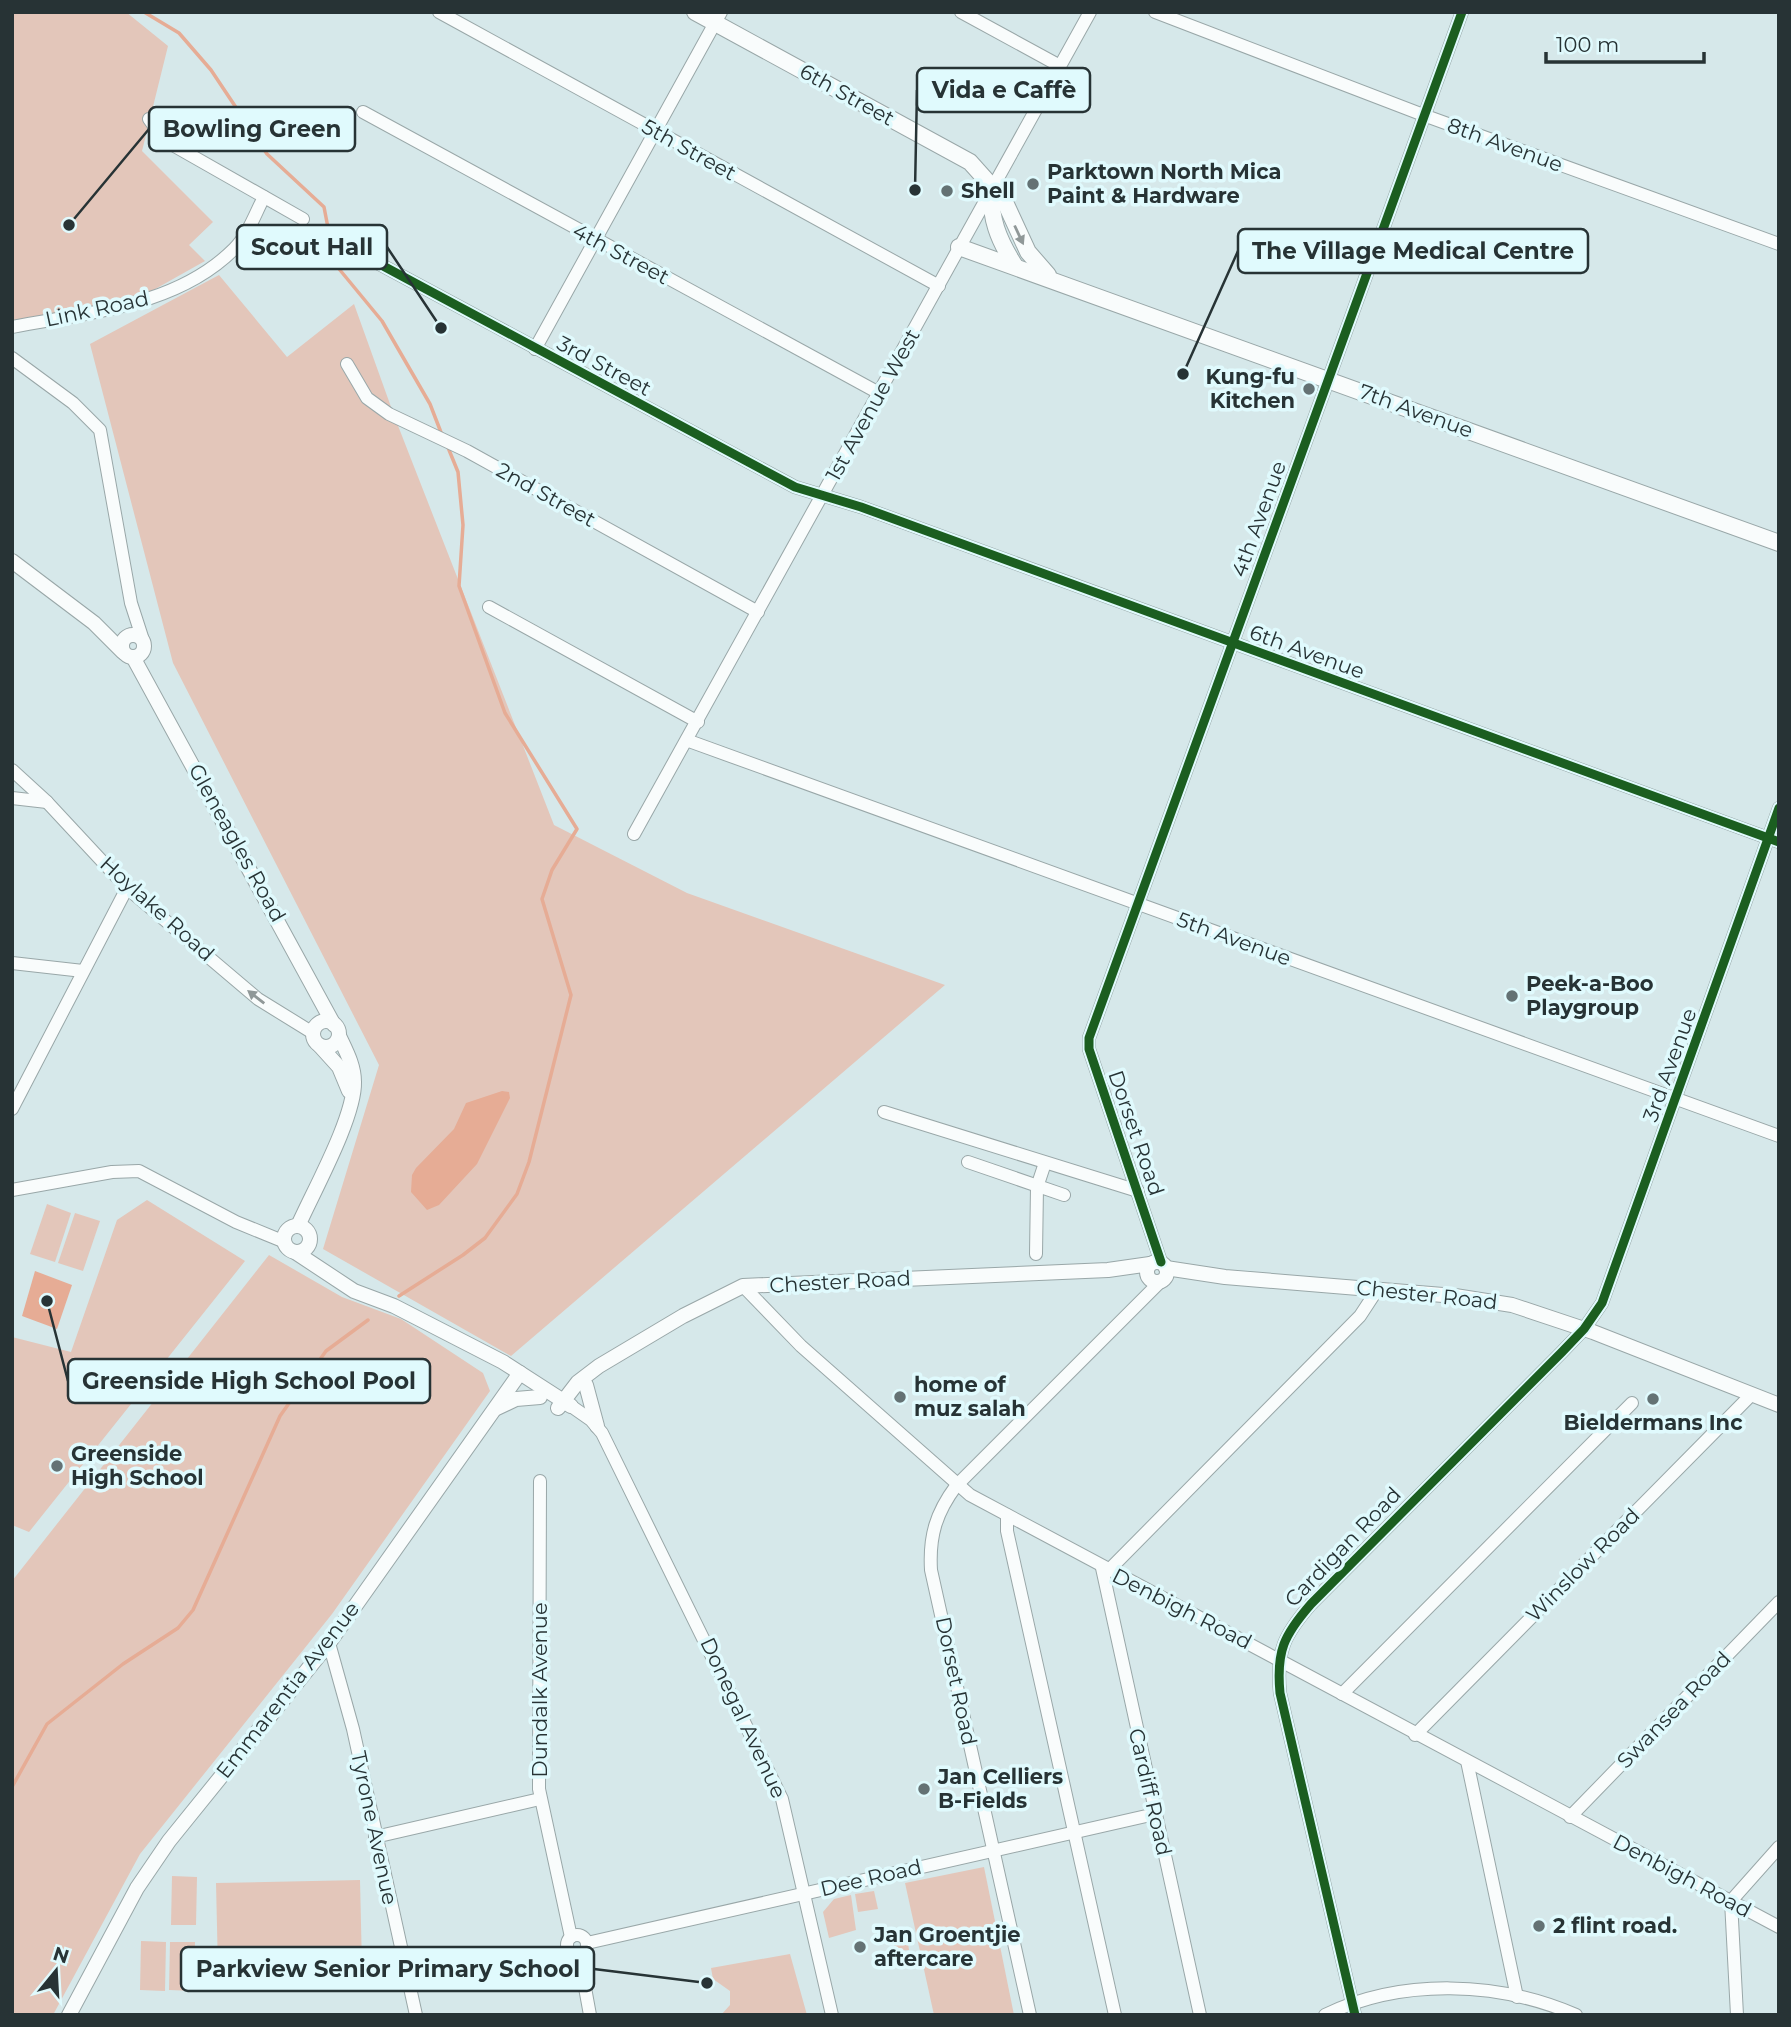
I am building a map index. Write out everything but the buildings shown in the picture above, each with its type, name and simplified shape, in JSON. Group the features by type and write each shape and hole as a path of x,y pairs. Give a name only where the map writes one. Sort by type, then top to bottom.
{"main road":[{"name":"6th Street","path":"695,12 718,18 970,162 991,186"},
{"path":"991,186 990,210 996,233 1015,266"},
{"name":"7th Avenue","path":"991,186 1004,200 1032,260 1053,279"},
{"name":"7th Avenue","path":"959,247 1777,538"}],"street":[{"name":"5th Street","path":"439,12 939,286"},
{"path":"961,12 1060,66"},
{"name":"1st Avenue West","path":"634,834 689,741 939,286 991,186 1090,12"},
{"name":"8th Avenue","path":"1155,12 1426,116 1779,244"},
{"name":"4th Avenue","path":"1089,1038 1462,12"},
{"path":"535,349 718,18"},
{"name":"4th Street","path":"363,112 879,393"},
{"path":"149,119 164,141 303,219"},
{"name":"Link Road","path":"12,327 134,303 173,290 234,249 264,197"},
{"name":"3rd Street","path":"372,260 795,487 823,496"},
{"path":"12,358 73,403 97,426 102,437 131,603 133,645"},
{"name":"2nd Street","path":"347,364 367,398 409,424 467,451 758,612"},
{"name":"6th Avenue","path":"823,496 1773,840"},
{"path":"12,561 94,623 133,645"},
{"path":"489,607 698,722"},
{"name":"Gleneagles Road","path":"133,645 152,686 337,1030 354,1076 342,1127 298,1226"},
{"name":"5th Avenue","path":"689,741 1779,1136"},
{"name":"Hoylake Road","path":"12,770 47,802 127,888 258,999 317,1034"},
{"path":"12,798 47,802"},
{"name":"3rd Avenue","path":"1584,1329 1601,1303 1773,840 1779,808"},
{"path":"12,1109 127,888"},
{"path":"12,962 83,971"},
{"path":"321,1000 317,1034 344,1076 350,1099"},
{"path":"327,1022 337,1030 332,1046 317,1034 327,1022"},
{"name":"Dorset Road","path":"1030,2015 931,1570 930,1550 934,1523 956,1486 1143,1300 1157,1271 1154,1239 1089,1049 1089,1038"},
{"path":"884,1112 1138,1191"},
{"path":"968,1162 1064,1195"},
{"path":"1036,1254 1037,1187 1045,1163"},
{"path":"12,1190 112,1172 139,1171 290,1247 354,1291 394,1306 456,1339 517,1377 540,1397 564,1407"},
{"path":"290,1247 287,1231 298,1226 308,1232 318,1267"},
{"path":"290,1247 304,1250 310,1240"},
{"name":"Chester Road","path":"564,1407 594,1370 682,1316 743,1286 1108,1270 1157,1271 1489,1300 1584,1329 1779,1405"},
{"name":"Denbigh Road","path":"743,1286 801,1346 956,1486 1105,1569 1279,1659 1415,1735 1779,1927"},
{"path":"1105,1569 1360,1316 1377,1290"},
{"name":"Cardigan Road","path":"1353,2009 1280,1693 1279,1659 1287,1633 1311,1605 1584,1329"},
{"path":"517,1377 534,1382 580,1386 597,1426"},
{"name":"Emmarentia Avenue","path":"69,2015 137,1888 169,1841 329,1643 517,1377"},
{"path":"534,1382 605,1439"},
{"name":"Winslow Road","path":"1415,1735 1751,1395"},
{"path":"493,1410 516,1399 540,1397"},
{"path":"1342,1694 1632,1404"},
{"name":"Donegal Avenue","path":"564,1407 597,1426 605,1439 782,1799 832,2015"},
{"name":"Dundalk Avenue","path":"540,1481 537,1723 540,1799 571,1937"},
{"path":"1007,1516 1007,1531 1115,2015"},
{"name":"Cardiff Road","path":"1105,1569 1155,1814 1200,2015"},
{"name":"Swansea Road","path":"1570,1817 1779,1602"},
{"name":"Tyrone Avenue","path":"329,1643 353,1729 416,2015"},
{"path":"1466,1761 1517,1997"},
{"path":"375,1837 540,1799"},
{"name":"Dee Road","path":"587,1943 1155,1814"},
{"path":"1737,2015 1731,1902 1779,1847"},
{"path":"578,1935 587,1943 586,1950 579,1955 568,1949 571,1937 578,1935"},
{"path":"579,1955 590,2015"},
{"path":"1325,2015 1430,1989 1474,1989 1517,1997 1576,2015"}],"shaded area":[{"path":"12,12 126,12 168,46 142,151 213,222 189,245 205,261 141,297 12,323"},
{"path":"219,275 287,357 354,304 395,418 554,825 687,893 945,985 511,1356 323,1249 379,1065 173,663 90,344"},
{"path":"502,1091 509,1092 510,1098 477,1164 439,1205 427,1210 411,1192 412,1175 416,1168 454,1129 466,1103"},
{"path":"147,1200 245,1261 29,1532 12,1525 12,1337 71,1352 117,1220"},
{"path":"47,1204 71,1213 55,1262 30,1254"},
{"path":"75,1213 100,1221 83,1271 58,1263"},
{"path":"269,1255 342,1297 401,1319 483,1373 490,1391 332,1614 140,1854 53,2015 12,2015 12,1581"},
{"path":"35,1271 72,1285 57,1329 22,1316"},
{"path":"984,1867 1014,2015 934,2015 905,1883"},
{"path":"172,1876 197,1877 196,1925 171,1925"},
{"path":"360,1880 362,1967 218,1970 216,1883"},
{"path":"874,1891 878,1909 858,1912 855,1894"},
{"path":"851,1895 856,1930 829,1938 823,1912 834,1899"},
{"path":"906,1930 909,1950 895,1951 891,1931"},
{"path":"141,1941 166,1942 165,1991 140,1990"},
{"path":"170,1942 195,1942 194,1991 169,1990"},
{"path":"790,1954 807,2015 721,2015 730,2005 730,1991 713,1979 711,1968"}],"waterway":[{"path":"144,12 179,33 211,70 267,154 324,207 335,264 382,321 430,404 442,435"},
{"path":"399,1296 485,1238 517,1194 529,1162 571,995 542,899 552,870 577,829 505,713 459,586 463,525 458,472 447,445"},
{"path":"12,1787 47,1724 123,1664 178,1628 193,1610 280,1416 326,1351 368,1320"}],"cycle path":[{"path":"1161,1262 1089,1049 1089,1038 1462,12"},
{"path":"372,260 795,487 861,507 1779,842"},
{"path":"1355,2015 1280,1693 1279,1666 1284,1644 1294,1625 1311,1604 1562,1352 1584,1329 1602,1303 1779,808"}],"place":[{"name":"Parktown North Mica Paint & Hardware","path":"1033,184"},
{"name":"Vida e Caffè","path":"915,190"},
{"name":"Shell","path":"947,191"},
{"name":"Bowling Green","path":"69,225"},
{"name":"Scout Hall","path":"441,328"},
{"name":"The Village Medical Centre","path":"1183,374"},
{"name":"Kung-fu Kitchen","path":"1309,389"},
{"name":"Peek-a-Boo Playgroup","path":"1512,996"},
{"name":"Greenside High School Pool","path":"47,1301"},
{"name":"home of muz salah","path":"900,1397"},
{"name":"Bieldermans Inc","path":"1653,1399"},
{"name":"Greenside High School","path":"57,1466"},
{"name":"Jan Celliers B-Fields","path":"924,1789"},
{"name":"2 flint road.","path":"1539,1926"},
{"name":"Jan Groentjie aftercare","path":"860,1947"},
{"name":"Parkview Senior Primary School","path":"707,1983"}]}
